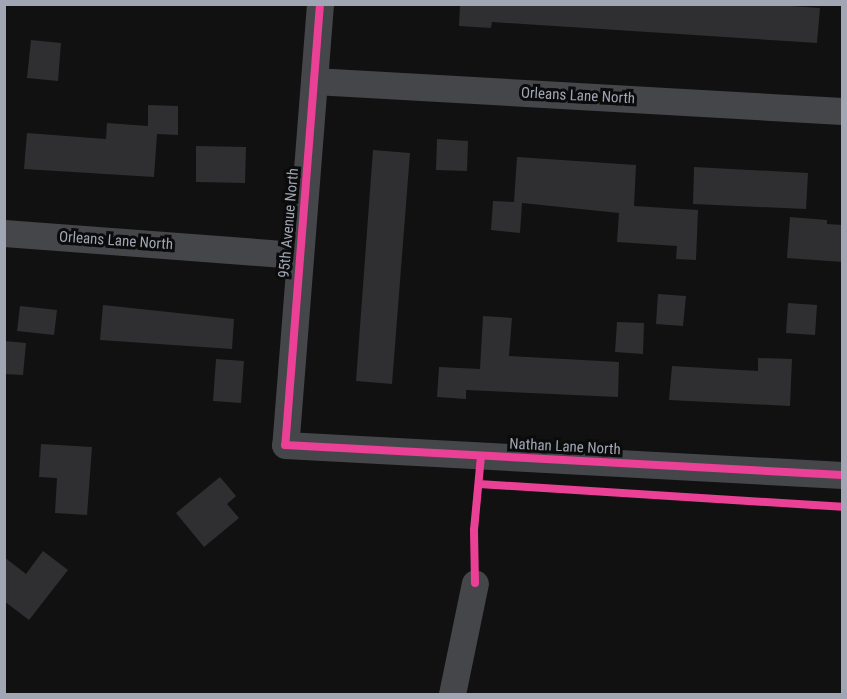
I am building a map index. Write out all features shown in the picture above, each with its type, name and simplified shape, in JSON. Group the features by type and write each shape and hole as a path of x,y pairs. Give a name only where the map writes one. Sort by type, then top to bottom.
{"street":[{"name":"95th Avenue North","path":"285,445 320,4"},
{"name":"Orleans Lane North","path":"314,81 843,111"},
{"name":"Orleans Lane North","path":"4,233 299,255"},
{"name":"Nathan Lane North","path":"285,445 843,475"},
{"path":"452,694 475,584"}],"building":[{"path":"460,4 762,4 820,8 817,43 492,22 491,28 459,26"},
{"path":"31,40 61,43 58,81 27,78"},
{"path":"148,105 178,106 178,135 157,134 154,177 24,169 27,133 106,139 107,123 148,126"},
{"path":"437,139 468,141 467,171 436,170"},
{"path":"196,146 246,147 245,183 196,182"},
{"path":"373,150 410,153 392,384 356,381"},
{"path":"517,157 636,165 634,206 698,210 696,260 676,259 677,246 617,242 619,213 522,203 520,233 491,230 493,201 514,202"},
{"path":"694,167 808,173 806,209 693,204"},
{"path":"790,217 827,220 827,224 843,225 843,262 787,258"},
{"path":"658,294 686,296 683,326 656,324"},
{"path":"788,303 817,305 815,335 786,333"},
{"path":"103,305 234,319 232,349 100,340"},
{"path":"20,306 57,310 54,335 17,331"},
{"path":"483,316 512,318 509,356 619,362 618,397 466,390 466,399 437,397 439,367 480,369"},
{"path":"617,322 644,323 643,354 615,352"},
{"path":"4,341 26,343 23,375 4,374"},
{"path":"758,358 792,359 790,406 669,400 672,366 758,371"},
{"path":"216,359 244,361 241,403 213,401"},
{"path":"41,444 92,447 87,515 55,513 57,478 39,477"},
{"path":"220,477 236,496 227,504 239,518 204,547 176,513"},
{"path":"43,551 68,570 29,620 4,601 4,557 26,574"}],"cycle path":[{"path":"320,4 285,445 842,475"},
{"path":"475,583 474,530 481,456"},
{"path":"479,484 842,507"}]}
